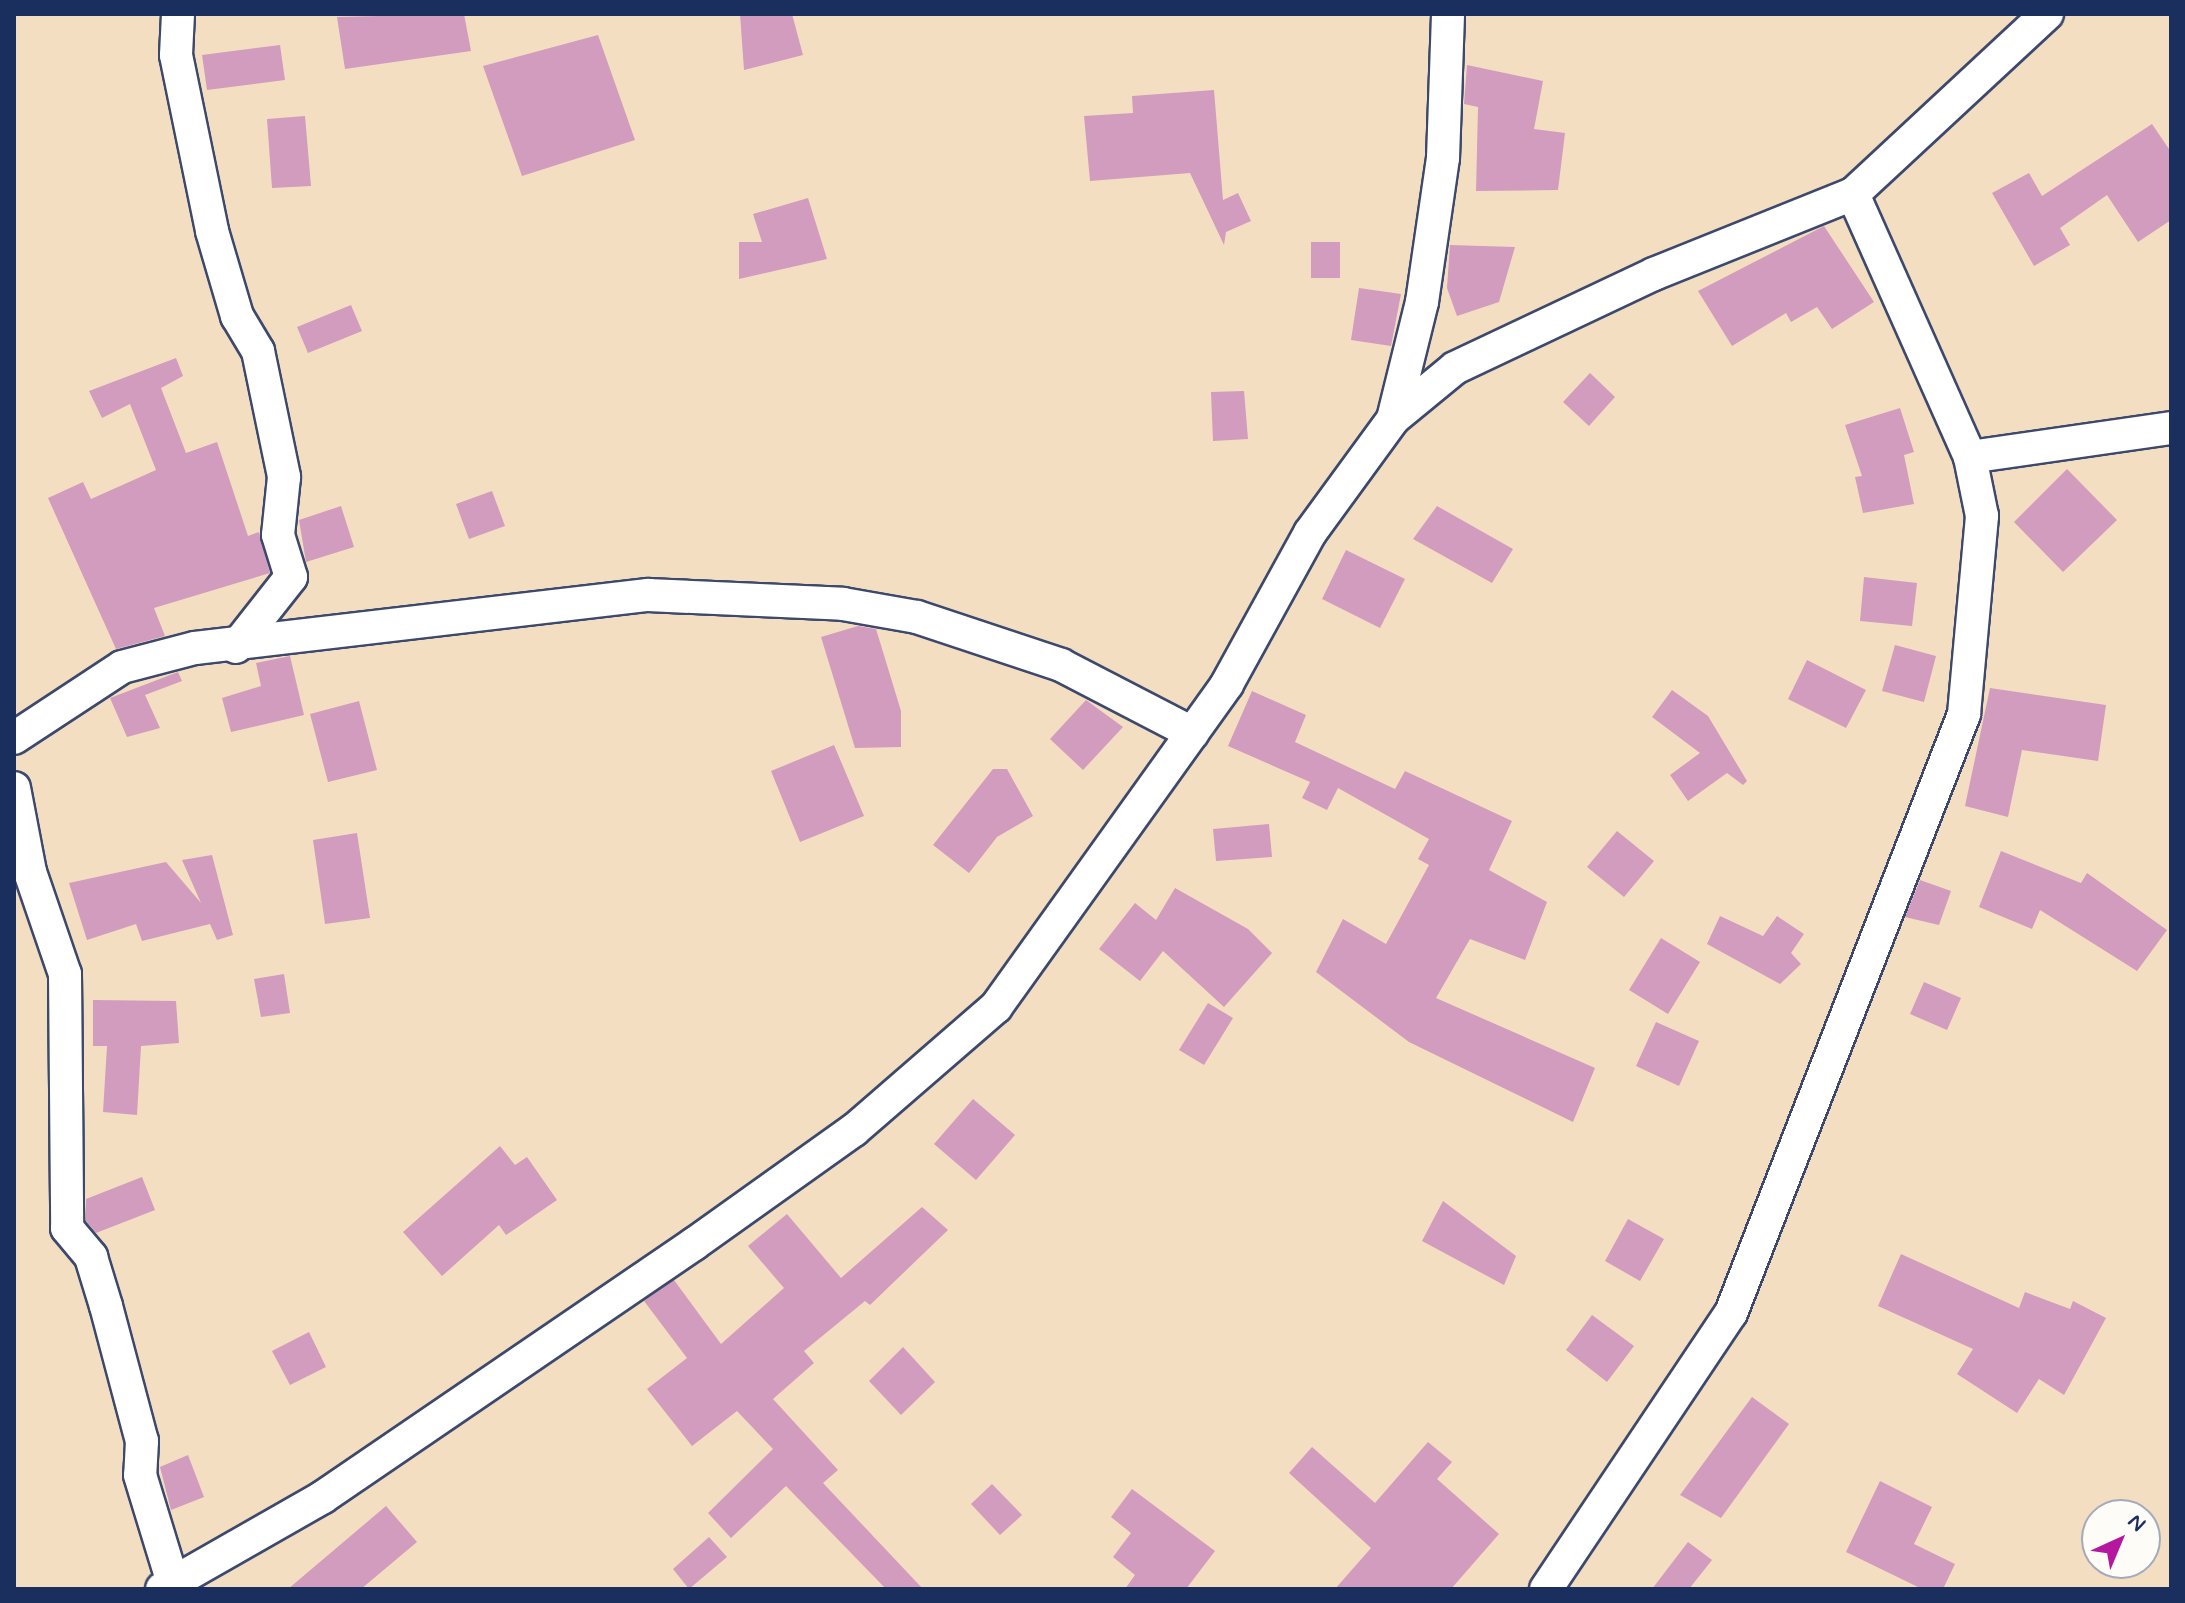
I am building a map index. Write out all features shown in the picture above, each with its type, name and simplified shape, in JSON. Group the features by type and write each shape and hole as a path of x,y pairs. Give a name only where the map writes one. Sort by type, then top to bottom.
{"street":[{"path":"178,14 176,55 212,231 237,316 258,351 284,477 278,535 291,577 236,647"},
{"path":"1393,419 1422,302 1443,158 1448,14"},
{"path":"14,788 30,872 65,974 67,1228 98,1279 142,1441 140,1475 168,1586 323,1497 854,1130 996,1007 1192,733 1310,533 1393,419 1455,368 1654,274 1853,194 2047,14"},
{"path":"1546,1589 1731,1313 1964,714 1982,516 1970,457 1853,194"},
{"path":"1970,457 2171,428"},
{"path":"14,738 122,667 195,648 236,647 648,595 843,604 917,617 1061,665 1192,733"}],"building":[{"path":"464,14 471,51 345,69 337,17"},
{"path":"740,14 792,14 803,55 744,70"},
{"path":"598,35 635,140 522,176 483,66"},
{"path":"280,45 285,80 207,90 202,55"},
{"path":"1467,65 1543,81 1534,129 1565,133 1558,190 1476,191 1478,107 1464,104"},
{"path":"1214,90 1223,200 1238,193 1251,221 1226,232 1224,245 1190,173 1090,181 1084,116 1133,113 1132,96"},
{"path":"305,116 311,186 272,188 267,119"},
{"path":"2152,124 2171,152 2171,220 2138,242 2107,195 2060,228 2070,245 2034,266 1992,193 2029,173 2042,196"},
{"path":"808,198 827,259 739,279 739,242 762,242 753,214"},
{"path":"1824,226 1874,302 1832,329 1817,307 1791,322 1786,313 1732,346 1698,291"},
{"path":"1311,242 1340,242 1340,278 1311,278"},
{"path":"1450,245 1515,247 1499,302 1457,316 1447,288"},
{"path":"1359,288 1401,294 1391,346 1351,340"},
{"path":"351,305 362,331 308,353 297,327"},
{"path":"176,358 183,376 161,388 186,453 217,442 248,536 259,532 270,573 154,608 165,636 116,649 48,498 83,482 91,499 156,470 130,404 102,418 89,391"},
{"path":"1590,373 1615,397 1589,426 1563,402"},
{"path":"1244,391 1248,439 1213,441 1211,392"},
{"path":"1900,408 1914,452 1904,455 1914,504 1863,513 1855,477 1862,476 1845,425"},
{"path":"2067,469 2117,520 2063,572 2014,522"},
{"path":"492,491 505,526 469,539 456,504"},
{"path":"341,506 354,547 306,562 299,520"},
{"path":"1437,506 1513,549 1492,583 1413,539"},
{"path":"1346,550 1405,579 1380,628 1322,599"},
{"path":"1864,577 1917,583 1912,626 1860,621"},
{"path":"858,626 876,629 901,711 901,747 855,748 821,637"},
{"path":"1895,645 1936,656 1924,702 1882,691"},
{"path":"290,656 304,715 231,732 222,698 261,686 256,663"},
{"path":"1807,660 1866,690 1846,728 1788,699"},
{"path":"178,672 182,681 145,695 160,728 127,737 110,698"},
{"path":"1990,688 2106,705 2098,761 2022,750 2008,817 1965,806"},
{"path":"1672,690 1708,716 1747,781 1743,785 1727,773 1688,801 1670,775 1700,753 1652,717"},
{"path":"1252,691 1306,715 1295,742 1395,789 1405,771 1512,821 1489,870 1547,902 1525,960 1470,939 1436,998 1595,1068 1573,1122 1409,1042 1316,972 1343,919 1386,944 1429,865 1418,859 1429,839 1338,788 1327,810 1302,798 1310,782 1228,746"},
{"path":"1086,700 1123,727 1083,770 1050,739"},
{"path":"359,701 377,770 328,782 310,714"},
{"path":"834,745 864,816 800,842 771,771"},
{"path":"993,769 1007,769 1033,816 997,837 969,873 933,845"},
{"path":"1269,824 1272,857 1216,861 1213,829"},
{"path":"1617,831 1654,861 1624,897 1587,867"},
{"path":"357,833 370,918 325,924 313,840"},
{"path":"2001,851 2081,883 2087,873 2167,930 2137,971 2040,910 2032,929 1979,907"},
{"path":"212,855 233,935 217,940 210,924 142,941 136,924 87,940 69,883 166,862 201,903 182,860"},
{"path":"1920,880 1951,891 1939,925 1905,917"},
{"path":"1175,888 1248,929 1272,953 1224,1007 1163,951 1140,981 1099,949 1135,903 1156,920"},
{"path":"1720,916 1763,936 1777,916 1804,934 1791,953 1801,964 1780,984 1707,944"},
{"path":"1661,938 1700,962 1668,1014 1629,990"},
{"path":"284,974 290,1013 261,1017 254,979"},
{"path":"1924,982 1961,998 1947,1030 1910,1014"},
{"path":"93,1000 176,1001 179,1043 141,1046 137,1115 103,1112 107,1046 93,1046"},
{"path":"1208,1003 1233,1018 1204,1065 1179,1050"},
{"path":"1656,1022 1699,1041 1679,1086 1636,1066"},
{"path":"973,1099 1015,1135 976,1180 934,1144"},
{"path":"500,1146 515,1165 527,1157 557,1200 506,1235 499,1225 442,1276 403,1232"},
{"path":"142,1177 155,1210 96,1233 86,1221 86,1199"},
{"path":"1443,1201 1516,1256 1504,1285 1422,1241"},
{"path":"922,1207 948,1230 870,1305 865,1301 804,1351 814,1363 773,1399 838,1470 823,1483 923,1589 886,1589 786,1486 731,1538 708,1513 773,1449 737,1411 692,1446 647,1389 687,1358 644,1301 674,1280 721,1344 784,1288 748,1246 787,1214 841,1278"},
{"path":"1628,1219 1664,1239 1640,1281 1605,1261"},
{"path":"1901,1254 2019,1308 2025,1292 2070,1309 2073,1301 2106,1318 2064,1395 2039,1379 2017,1413 1957,1374 1973,1349 1878,1306"},
{"path":"1592,1315 1634,1346 1607,1382 1566,1350"},
{"path":"309,1332 326,1367 290,1385 272,1351"},
{"path":"903,1347 935,1382 901,1415 869,1381"},
{"path":"1752,1397 1789,1424 1721,1518 1680,1495"},
{"path":"1428,1442 1452,1462 1437,1479 1499,1534 1451,1589 1335,1589 1371,1548 1289,1473 1312,1447 1375,1503"},
{"path":"188,1455 204,1497 171,1510 160,1467"},
{"path":"1880,1481 1932,1507 1914,1544 1955,1564 1943,1589 1922,1589 1846,1552"},
{"path":"992,1484 1022,1515 1000,1535 971,1504"},
{"path":"1132,1489 1215,1551 1186,1589 1125,1589 1135,1575 1113,1557 1131,1533 1111,1517"},
{"path":"386,1506 417,1542 361,1589 288,1589"},
{"path":"709,1537 727,1557 689,1589 673,1569"},
{"path":"1688,1542 1712,1560 1689,1589 1652,1589"}]}
